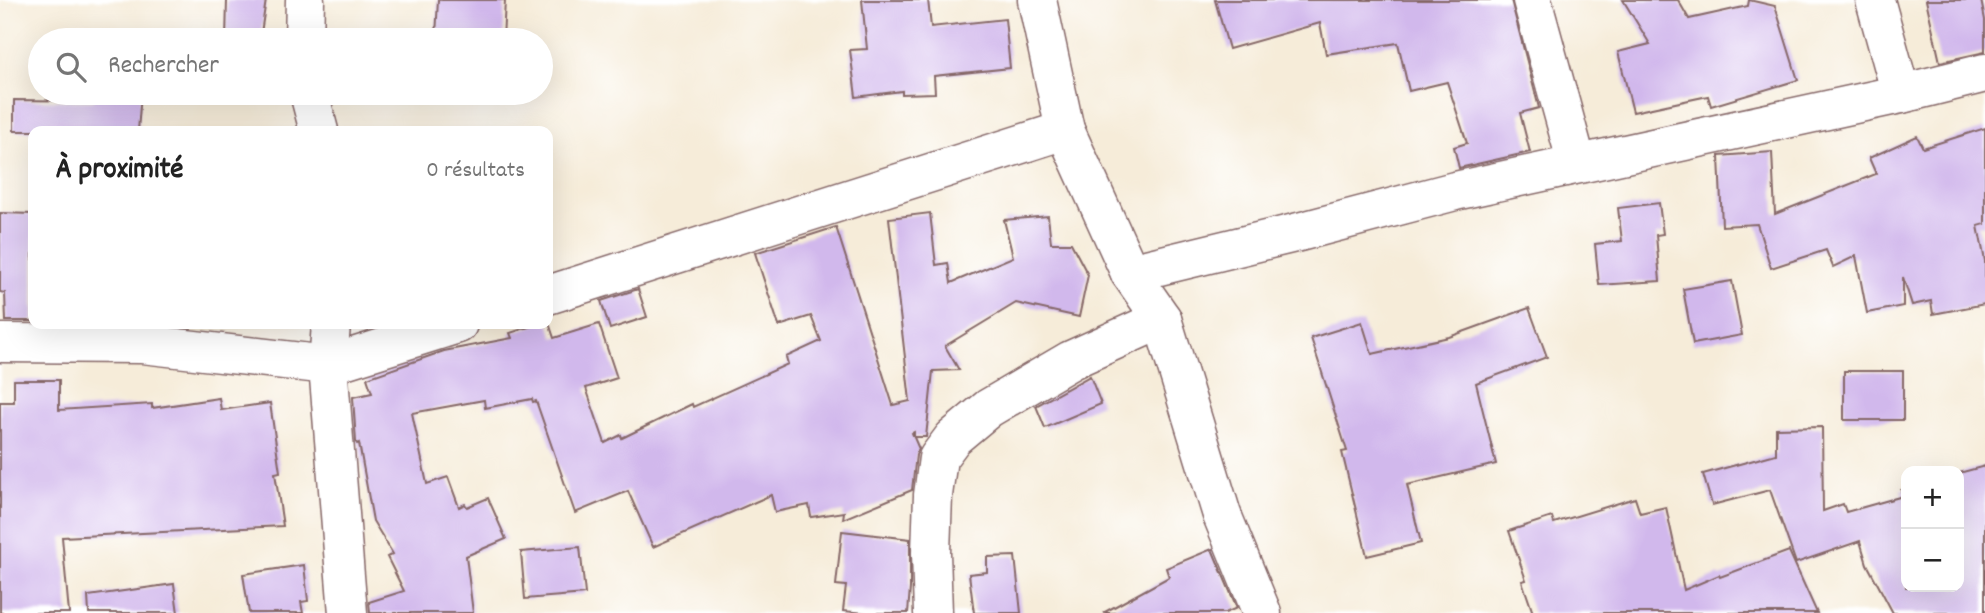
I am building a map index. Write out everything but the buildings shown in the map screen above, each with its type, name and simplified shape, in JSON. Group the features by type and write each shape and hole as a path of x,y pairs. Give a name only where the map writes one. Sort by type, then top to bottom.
{"street":[{"path":"304,28 305,0"},
{"path":"1037,0 1065,130 1130,273 1162,319 1222,515 1262,613"},
{"path":"1532,0 1577,164"},
{"path":"1875,0 1902,94"},
{"path":"1130,273 1455,191 1902,94 1985,73"},
{"path":"312,105 318,126"},
{"path":"553,293 1065,130"},
{"path":"933,613 933,495 938,458 953,438 989,408 1071,360 1162,319"},
{"path":"331,329 328,365 348,613"},
{"path":"0,343 142,344 328,365 442,329"}]}
